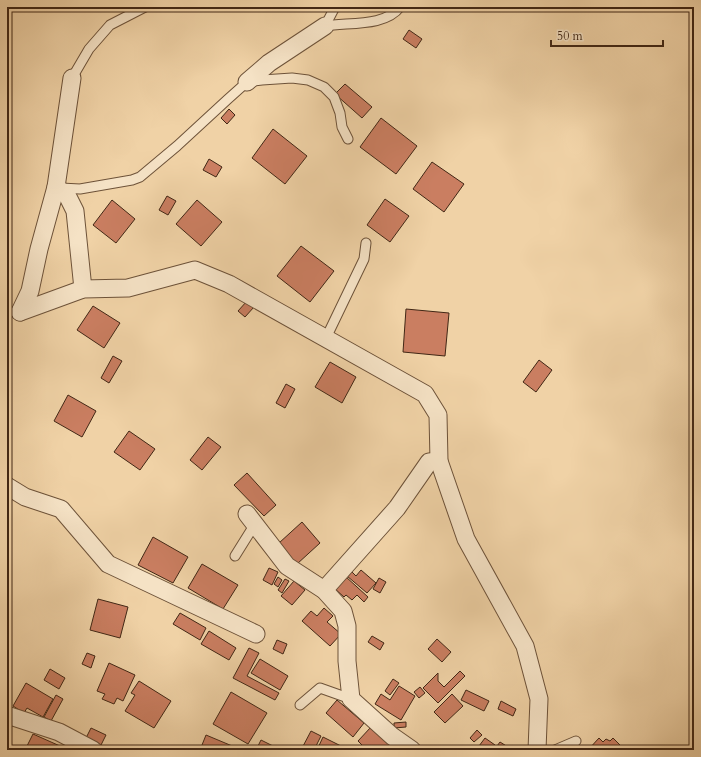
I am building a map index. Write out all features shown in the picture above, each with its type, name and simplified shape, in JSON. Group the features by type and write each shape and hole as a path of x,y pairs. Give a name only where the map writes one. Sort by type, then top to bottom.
{"street":[{"path":"248,82 269,63 325,26"},
{"path":"72,78 56,187 39,249 30,291 20,312 83,289 128,288 195,270 229,284 425,394 438,415 438,461 466,539 525,646 539,699 539,750"},
{"path":"56,187 67,195 75,211 83,289"},
{"path":"324,590 398,508 429,462 438,461"},
{"path":"7,486 25,497 61,509 108,564 256,634"},
{"path":"251,519 287,566 324,590 343,611 347,626 347,661 351,699 392,736 412,750"},
{"path":"7,715 59,732 93,750"}],"lane":[{"path":"72,78 89,49 110,25 145,7"},
{"path":"325,26 335,7"},
{"path":"325,26 340,23 372,22 396,12 400,7"},
{"path":"56,187 80,189 132,180 140,177 248,82 292,78 308,80 324,87 334,97 340,112 342,127 348,139"},
{"path":"326,338 364,259 366,243"},
{"path":"234,556 251,519"},
{"path":"300,705 320,688 351,699"},
{"path":"555,750 576,741"}],"building":[{"path":"409,30 422,39 416,48 403,39"},
{"path":"345,84 372,107 362,118 335,94"},
{"path":"229,109 235,115 227,124 221,118"},
{"path":"381,118 417,146 396,174 360,147"},
{"path":"273,129 307,156 285,184 252,158"},
{"path":"209,159 222,167 216,177 203,170"},
{"path":"432,162 464,184 444,212 413,189"},
{"path":"167,196 176,201 168,215 159,210"},
{"path":"385,199 409,216 390,242 367,225"},
{"path":"112,200 135,219 116,243 93,225"},
{"path":"197,200 222,222 201,246 176,224"},
{"path":"301,246 334,271 310,302 277,276"},
{"path":"247,301 254,307 245,317 238,311"},
{"path":"93,306 120,323 104,348 77,330"},
{"path":"406,309 449,313 445,356 403,352"},
{"path":"113,356 122,361 109,383 101,378"},
{"path":"539,360 552,370 536,392 523,382"},
{"path":"330,362 356,377 342,403 315,387"},
{"path":"286,384 295,389 285,408 276,403"},
{"path":"68,395 96,411 82,437 54,421"},
{"path":"129,431 155,449 140,470 114,452"},
{"path":"208,437 221,447 202,470 190,460"},
{"path":"247,473 276,505 264,516 234,485"},
{"path":"302,522 320,543 297,564 279,543"},
{"path":"153,537 188,557 173,583 138,565"},
{"path":"202,564 238,585 223,609 188,588"},
{"path":"269,568 278,572 272,585 263,580"},
{"path":"361,570 376,583 367,593 347,576 351,571 356,576"},
{"path":"345,576 368,597 364,602 357,595 352,600 346,595 344,597 334,588"},
{"path":"278,577 282,580 278,587 274,584"},
{"path":"379,578 386,582 380,593 373,589"},
{"path":"285,579 289,581 282,593 278,590"},
{"path":"294,581 305,590 292,605 281,596"},
{"path":"98,599 128,607 120,638 90,630"},
{"path":"324,608 333,616 327,622 341,634 330,646 302,621 311,611 317,616"},
{"path":"180,613 206,628 200,640 173,624"},
{"path":"209,631 236,648 229,660 201,644"},
{"path":"372,636 384,643 380,650 368,642"},
{"path":"437,639 451,652 442,662 428,649"},
{"path":"277,640 287,644 283,654 273,649"},
{"path":"249,648 259,653 247,676 279,693 275,700 233,678"},
{"path":"87,653 95,656 91,668 82,664"},
{"path":"260,659 288,676 280,690 251,673"},
{"path":"109,663 135,675 123,701 117,698 114,704 102,699 105,694 97,691"},
{"path":"50,669 65,678 59,689 44,680"},
{"path":"460,671 465,676 438,703 423,688 438,673 438,681 444,687"},
{"path":"393,679 399,683 390,695 385,691"},
{"path":"139,681 171,701 154,728 125,711 135,695 131,693"},
{"path":"26,683 53,699 43,717 27,708 24,713 13,706"},
{"path":"399,686 415,696 401,720 375,704 381,694 390,700"},
{"path":"420,687 425,693 419,698 414,692"},
{"path":"466,690 489,701 484,711 461,700"},
{"path":"231,692 267,713 248,744 213,724"},
{"path":"452,694 463,706 445,723 434,712"},
{"path":"56,695 63,699 51,721 44,717"},
{"path":"337,700 364,723 353,737 326,713"},
{"path":"501,701 516,709 513,716 498,709"},
{"path":"406,722 406,727 394,728 394,723"},
{"path":"371,727 396,750 367,750 358,741"},
{"path":"91,728 106,735 100,747 85,740"},
{"path":"477,730 482,735 474,742 470,738"},
{"path":"311,731 321,736 314,750 301,750"},
{"path":"33,734 60,746 59,750 25,750"},
{"path":"206,735 237,748 236,750 200,750"},
{"path":"323,737 349,750 317,750"},
{"path":"485,738 495,745 492,750 484,750 479,746"},
{"path":"599,738 603,742 606,739 610,741 613,738 623,748 621,750 588,750"},
{"path":"261,740 281,750 256,750"},
{"path":"500,742 508,747 506,750 494,750"}]}
